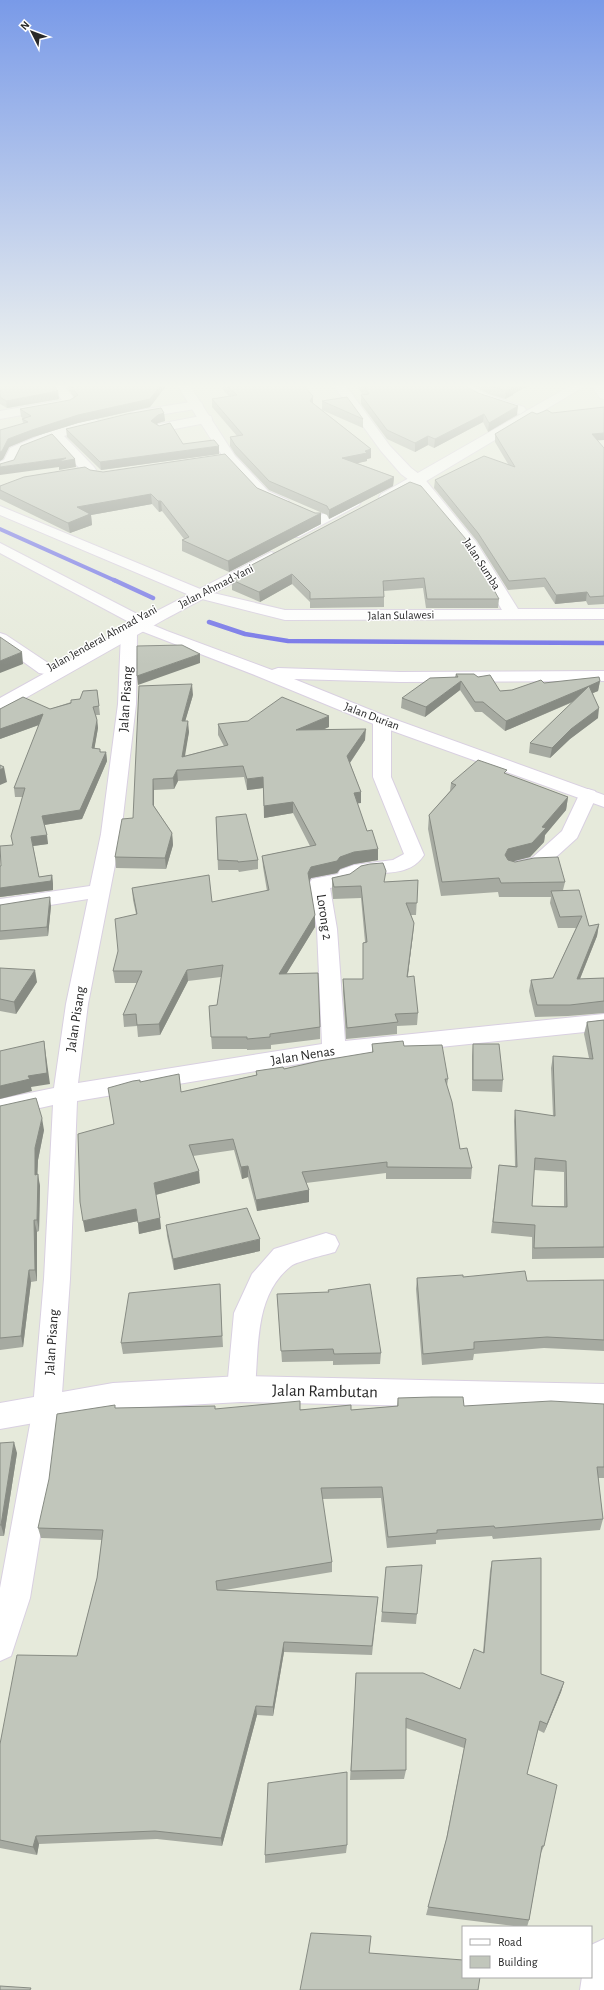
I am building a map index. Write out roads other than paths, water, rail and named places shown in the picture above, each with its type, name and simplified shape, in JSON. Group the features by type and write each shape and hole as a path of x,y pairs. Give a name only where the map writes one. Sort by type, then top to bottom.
{"street":[{"path":"250,479 264,494 295,508"},
{"path":"281,547 322,519 407,479"},
{"name":"Jalan Sumba","path":"415,479 471,545 512,614"},
{"name":"Jalan Ahmad Yani","path":"0,705 190,595 281,547 363,509"},
{"name":"Jalan Sulawesi","path":"0,510 190,595 285,615 604,614"},
{"path":"308,514 322,519"},
{"name":"Jalan Durian","path":"0,547 143,621 263,672 382,721 596,798"},
{"name":"Jalan Jenderal Ahmad Yani","path":"0,694 45,669 143,621"},
{"name":"Jalan Pisang","path":"0,1645 14,1598 47,1408 57,1279 65,1094 76,1004 111,834 127,704 143,621"},
{"path":"0,638 45,669"},
{"path":"263,672 400,678 604,676"},
{"name":"Lorong 2","path":"334,1050 326,929 319,884 346,878 347,875 352,872 385,868 407,862 414,855 382,777 382,721"},
{"path":"514,868 538,863 570,834 596,798"},
{"path":"0,906 100,891"},
{"name":"Jalan Nenas","path":"0,1108 65,1094 334,1050 604,1022"},
{"path":"241,1389 248,1313 260,1282 283,1257 326,1244"},
{"name":"Jalan Rambutan","path":"0,1416 113,1396 241,1389 604,1397"},
{"path":"599,1990 604,1958"}],"waterway":[{"path":"0,529 116,581"},
{"path":"114,580 153,598"},
{"path":"209,622 245,634 288,641 604,643"}]}
